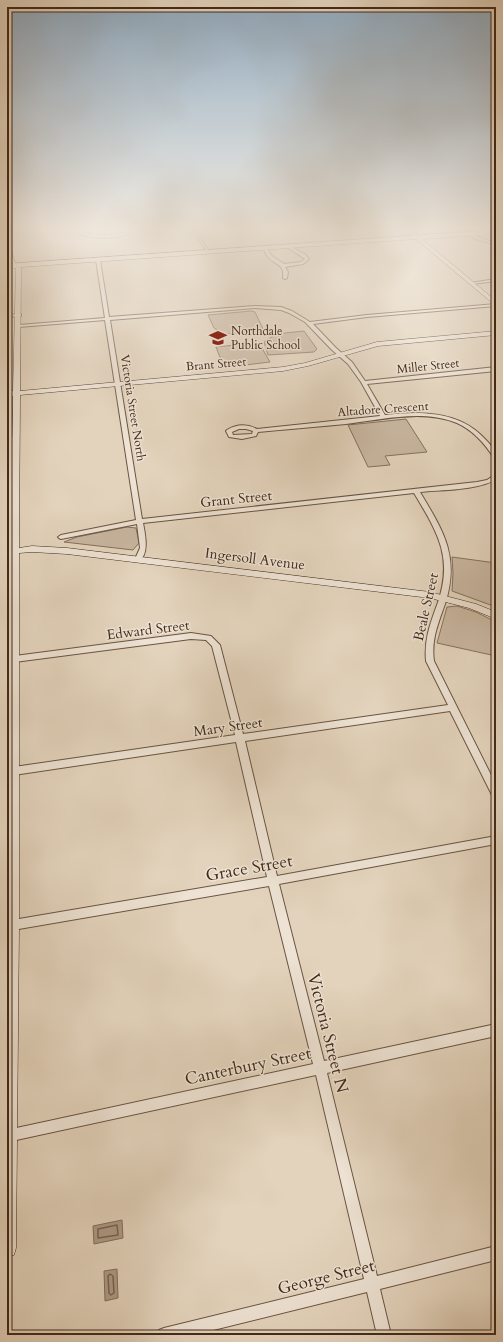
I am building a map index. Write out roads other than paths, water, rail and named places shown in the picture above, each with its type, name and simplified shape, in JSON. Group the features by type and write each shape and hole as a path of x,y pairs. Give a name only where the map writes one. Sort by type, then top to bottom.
{"main road":[{"path":"7,1248 11,551 16,499 19,291"},
{"path":"481,291 496,304"},
{"name":"Brant Street","path":"7,394 283,369 306,365 378,344 496,333"},
{"name":"Ingersoll Avenue","path":"11,551 32,549 63,550 430,595 472,606 496,616"}],"street":[{"name":"Victoria Street North","path":"103,291 140,521 143,548 138,559"},
{"path":"311,323 367,316 496,304"},
{"path":"19,326 263,307 292,312 302,316 311,323 334,349 350,364 384,418"},
{"path":"7,316 19,315"},
{"name":"Miller Street","path":"362,383 496,369"},
{"name":"Altadore Crescent","path":"256,431 424,415 458,421 472,430 495,455"},
{"path":"7,440 17,439"},
{"path":"416,491 477,484 489,481 496,476"},
{"name":"Grant Street","path":"60,536 140,521 416,491"},
{"name":"Beale Street","path":"416,491 440,532 444,544 448,572 448,581 432,627 429,641 430,660 496,794"},
{"path":"7,500 16,499"},
{"name":"Edward Street","path":"11,660 186,636 208,638 213,641 218,649 240,739"},
{"name":"Mary Street","path":"9,772 240,739 453,706"},
{"name":"Victoria Street N","path":"240,739 273,881 320,1068 384,1335"},
{"name":"Grace Street","path":"10,925 273,881 496,840"},
{"name":"Canterbury Street","path":"8,1136 496,1030"},
{"name":"George Street","path":"164,1335 496,1253"}],"water":[{"path":"122,1220 123,1238 94,1244 93,1226"},
{"path":"117,1269 118,1298 105,1301 104,1271"}],"place":[{"name":"Northdale Public School","path":"218,338"}]}
